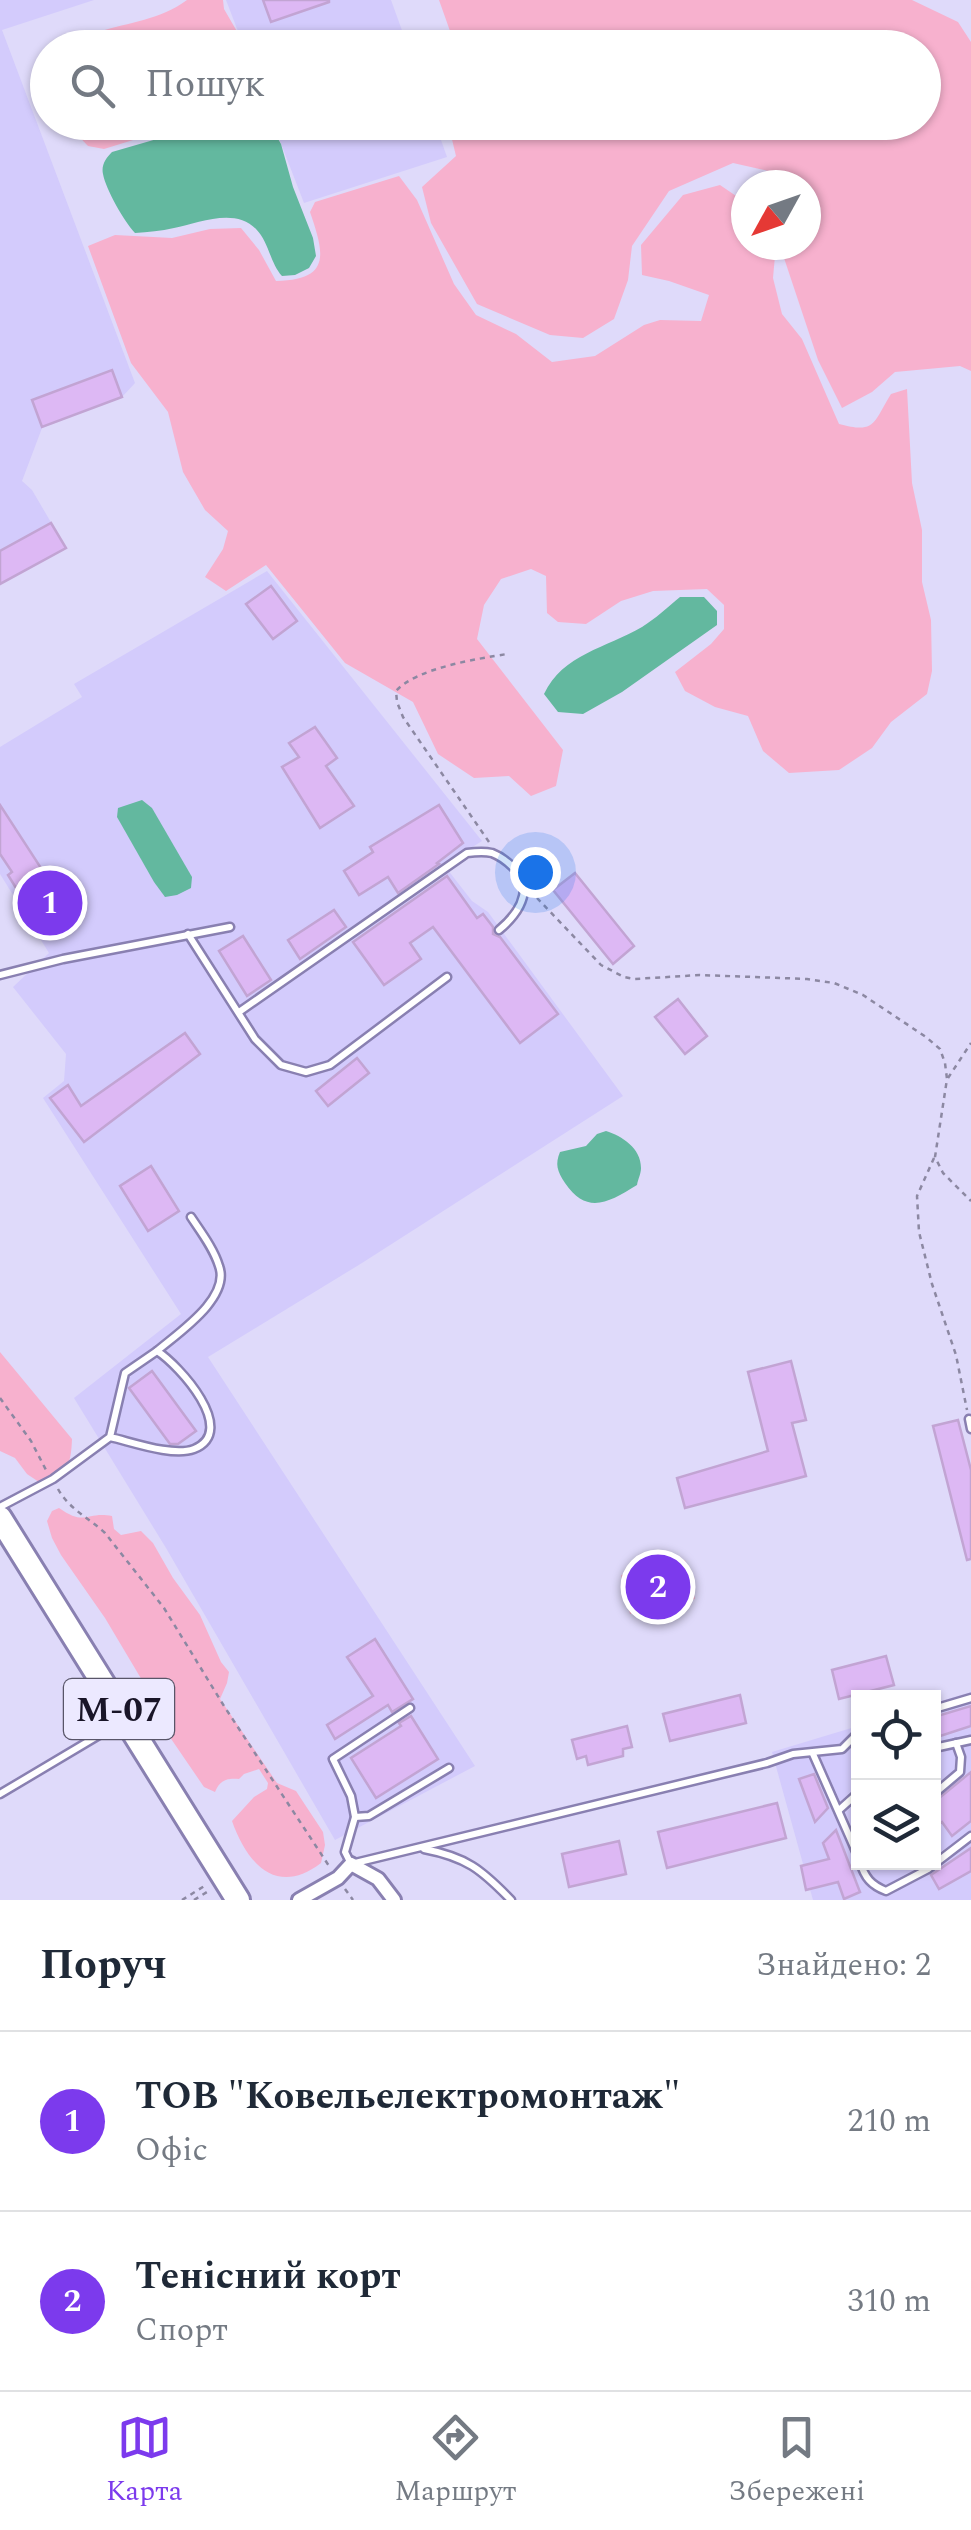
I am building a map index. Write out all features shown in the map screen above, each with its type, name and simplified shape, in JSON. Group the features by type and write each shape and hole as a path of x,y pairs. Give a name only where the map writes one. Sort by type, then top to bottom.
{"highway":[{"name":"М-07","path":"0,1518 238,1900"}],"street":[{"path":"299,1900 338,1878 351,1864 378,1879 394,1900"}],"lane":[{"path":"239,1012 467,853 492,853 506,861 524,885 514,917 499,930"},
{"path":"0,974 230,927"},
{"path":"188,934 255,1039 281,1065 306,1072 330,1064 447,977"},
{"path":"0,1507 53,1479 110,1437 124,1373 156,1351 212,1300 219,1288 221,1269 191,1217"},
{"path":"110,1437 174,1452 192,1450 205,1442 210,1414 171,1360 156,1351"},
{"path":"968,1419 971,1429"},
{"path":"941,1707 971,1698"},
{"path":"410,1708 333,1759 351,1796 355,1817 345,1852 351,1864 793,1754 842,1750 851,1740"},
{"path":"0,1794 126,1719"},
{"path":"941,1746 971,1740"},
{"path":"941,1788 960,1772 961,1757 956,1743"},
{"path":"813,1754 851,1839"},
{"path":"355,1817 369,1816 448,1768"},
{"path":"840,1810 851,1800"},
{"path":"941,1859 971,1836"},
{"path":"418,1848 454,1855 477,1869 511,1900"},
{"path":"862,1870 874,1886 886,1891 926,1870"}],"path":[{"path":"492,853 488,840 403,716 396,691 420,676 460,662 507,654"},
{"path":"524,885 610,971 636,979 807,978 834,983 863,995 940,1050 947,1079 934,1157 917,1196 919,1232 956,1355 968,1419"},
{"path":"947,1079 971,1042"},
{"path":"934,1157 943,1173 971,1201"},
{"path":"0,1398 31,1440 62,1496 106,1533 164,1608 353,1900"},
{"path":"182,1900 222,1875"}],"shaded area":[{"path":"0,0 94,0 2,30 30,104 30,140 43,140 135,383 122,397 42,428 22,481 32,490 66,548 0,584"},
{"path":"187,0 223,0 236,30 105,30 155,16"},
{"path":"226,0 391,0 402,30 237,30"},
{"path":"439,0 912,0 958,22 971,42 971,371 960,366 895,372 872,392 842,408 818,360 785,260 821,260 821,170 764,170 733,163 669,191 632,246 628,280 614,319 583,338 550,335 477,304 431,223 422,187 456,156 452,140 941,140 941,30 450,30"},
{"path":"82,140 133,140 104,149 88,146"},
{"path":"153,140 279,140 316,256 309,268 282,276 260,234 238,219 216,218 135,233 103,174 112,152"},
{"path":"280,140 441,140 447,157 304,203"},
{"path":"399,176 417,200 454,284 476,315 516,334 552,362 595,356 644,325 660,320 701,321 709,295 642,275 641,245 683,195 720,185 731,192 731,260 775,260 773,278 782,314 802,339 839,424 867,427 891,394 907,389 912,483 922,530 922,582 931,620 932,671 927,694 891,722 872,748 839,770 789,773 763,751 748,716 715,707 685,691 675,672 724,629 724,605 707,589 653,591 621,601 586,624 558,622 547,613 546,576 531,569 501,579 484,605 477,639 563,750 556,786 531,796 509,776 474,778 438,754 413,702 345,663 266,565 226,591 205,577 223,549 228,531 205,510 183,472 168,412 131,363 88,246 115,235 172,238 210,229 241,228 276,281 294,279 307,276 319,262 310,212 315,202"},
{"path":"267,571 482,841 444,865 472,901 488,912 623,1096 208,1357 475,1766 335,1840 74,1398 181,1314 43,1098 64,1081 66,1054 13,987 49,953 0,874 0,747 82,697 74,684"},
{"path":"680,597 704,597 717,611 717,625 622,692 583,714 558,712 544,694 562,670 587,653 642,627"},
{"path":"142,800 152,808 192,877 191,888 177,895 165,897 117,817 118,808"},
{"path":"606,1131 634,1149 641,1172 637,1185 607,1201 590,1202 573,1193 565,1183 558,1160 560,1152 586,1146"},
{"path":"0,1352 72,1439 66,1468 42,1484 27,1474 15,1458 0,1451"},
{"path":"59,1508 81,1518 112,1516 114,1529 121,1535 141,1531 153,1543 200,1615 229,1672 220,1699 277,1783 296,1791 323,1832 321,1863 305,1873 277,1876 255,1862 246,1850 232,1821 267,1789 268,1783 259,1769 224,1781 215,1792 204,1787 163,1727 155,1702 52,1538 47,1521 52,1511"},
{"path":"685,1560 695,1599 630,1614 621,1575"},
{"path":"971,1692 971,1900 813,1900 772,1752 851,1728 851,1870 941,1870 941,1701"}],"building":[{"path":"263,0 329,0 329,2 271,22"},
{"path":"112,370 122,397 42,427 32,400"},
{"path":"51,523 66,548 0,584 0,551"},
{"path":"271,586 297,621 273,639 246,604"},
{"path":"315,727 337,758 326,766 354,806 320,828 282,767 299,757 289,743"},
{"path":"0,805 65,905 37,922 8,875 12,872 0,854"},
{"path":"439,805 463,843 398,893 388,877 359,895 344,871 373,852 370,847"},
{"path":"575,873 634,946 613,964 553,890"},
{"path":"447,876 477,918 483,914 493,927 493,934 500,937 558,1014 520,1043 433,927 410,943 421,959 384,985 353,942"},
{"path":"334,910 346,927 300,959 288,940"},
{"path":"243,936 271,980 247,996 219,951"},
{"path":"678,999 707,1036 685,1054 655,1017"},
{"path":"185,1033 200,1054 84,1142 50,1098 68,1085 81,1106"},
{"path":"357,1058 369,1073 328,1106 316,1091"},
{"path":"151,1166 179,1211 148,1231 120,1186"},
{"path":"791,1361 806,1420 792,1423 806,1476 685,1508 677,1478 768,1451 748,1372"},
{"path":"152,1371 196,1431 178,1444 170,1444 129,1388"},
{"path":"958,1420 971,1470 971,1559 967,1560 933,1426"},
{"path":"375,1639 413,1699 392,1712 388,1705 335,1739 327,1725 373,1696 347,1657"},
{"path":"886,1656 894,1685 851,1690 851,1696 839,1699 832,1670"},
{"path":"740,1695 746,1723 670,1741 663,1714"},
{"path":"971,1706 971,1726 941,1736 941,1715"},
{"path":"411,1716 438,1759 376,1798 351,1758"},
{"path":"627,1726 632,1747 623,1749 623,1756 588,1765 586,1756 577,1759 572,1740"},
{"path":"971,1772 971,1821 952,1836 941,1823 941,1797"},
{"path":"814,1774 828,1808 815,1822 799,1779"},
{"path":"777,1803 786,1838 667,1868 658,1832"},
{"path":"836,1830 860,1892 844,1899 838,1882 806,1890 801,1866 829,1859 823,1843"},
{"path":"619,1841 626,1874 569,1887 562,1854"},
{"path":"971,1848 971,1871 939,1889 931,1875"}],"place":[{"name":"ТОВ \"Ковельелектромонтаж\"","path":"50,903"},
{"name":"Тенісний корт","path":"658,1587"}]}
